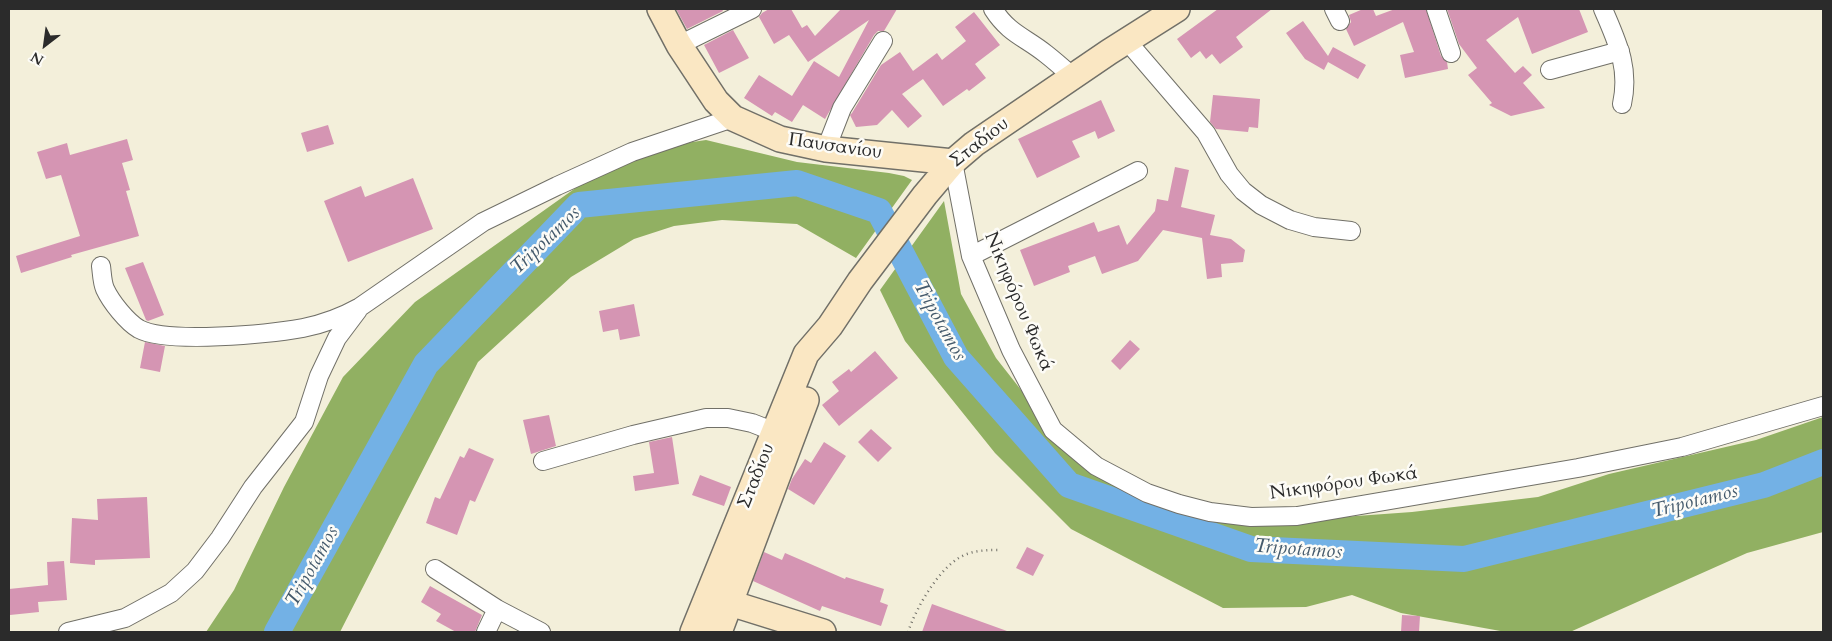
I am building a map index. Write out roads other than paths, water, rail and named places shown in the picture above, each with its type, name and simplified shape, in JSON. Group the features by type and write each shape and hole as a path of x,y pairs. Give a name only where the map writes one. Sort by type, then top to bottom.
{"main road":[{"name":"Παυσανίου","path":"660,9 680,45 716,100 734,118 780,139 826,149 953,162"},
{"name":"Σταδίου","path":"719,632 718,601 775,432 806,354 830,326 860,281 924,195 953,162 974,144 1177,9"},
{"name":"Σταδίου","path":"693,632 718,601 821,360 830,326"},
{"path":"718,601 824,632"}],"street":[{"path":"680,45 752,9"},
{"path":"993,9 1000,20 1019,37 1045,53 1073,77"},
{"path":"1436,9 1452,53"},
{"path":"1603,9 1620,51 1625,71 1625,88 1622,104"},
{"path":"826,149 842,108 883,41"},
{"path":"1127,42 1206,133 1229,174 1243,191 1261,205 1290,220 1314,227 1351,231"},
{"path":"1550,70 1620,51"},
{"path":"101,266 105,288 121,314 140,329 165,335 250,334 304,328 343,316 360,307 483,222 632,152 734,118"},
{"name":"Νικηφόρου Φωκά","path":"953,162 971,256 1011,350 1053,430 1096,466 1147,493 1179,504 1210,512 1250,517 1298,516 1578,468 1682,448 1823,406"},
{"path":"971,256 1138,171"},
{"path":"68,632 125,618 171,593 195,571 220,538 253,487 304,422 319,376 337,338 360,307"},
{"path":"544,460 633,435 706,418 728,418 752,423 775,432"},
{"path":"435,569 498,608 542,632"},
{"path":"486,632 498,608"}],"waterway":[{"name":"Tripotamos","path":"277,632 426,364 579,205 797,183 879,211 956,357 1069,485 1251,549 1464,559 1764,485 1823,462"}]}
